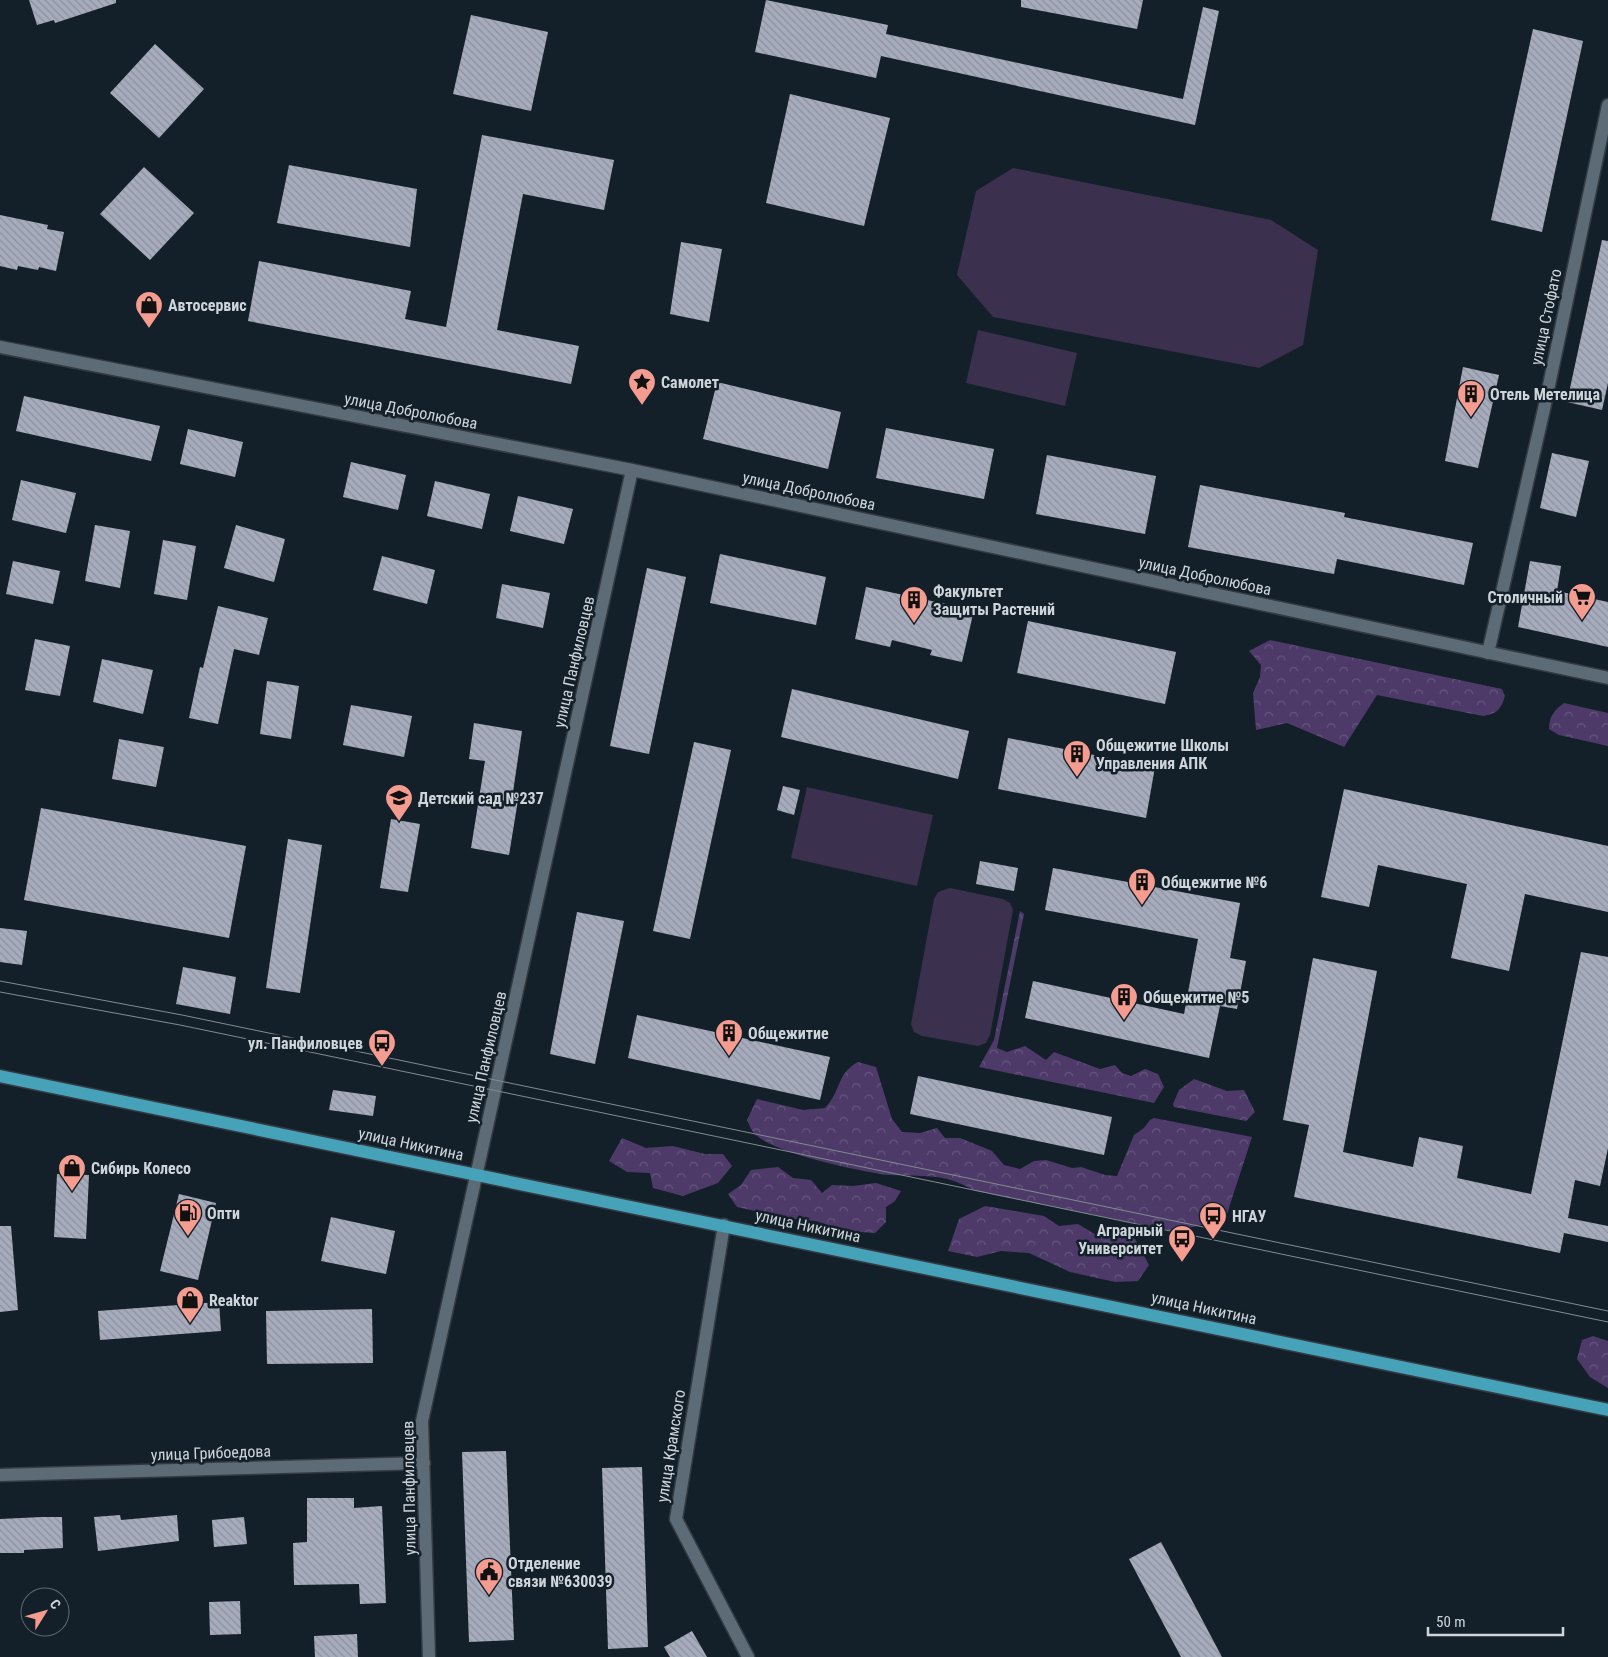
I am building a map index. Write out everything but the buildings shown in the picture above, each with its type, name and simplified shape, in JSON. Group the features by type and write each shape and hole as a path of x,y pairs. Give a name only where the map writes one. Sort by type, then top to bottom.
{"main road":[{"name":"улица Никитина","path":"0,1076 1608,1410"}],"street":[{"name":"улица Стофато","path":"1488,653 1544,409 1608,105"},
{"name":"улица Добролюбова","path":"0,347 632,470 1608,678"},
{"name":"улица Панфиловцев","path":"428,1657 422,1420 632,470"},
{"name":"улица Крамского","path":"724,1225 676,1519 748,1657"},
{"name":"улица Грибоедова","path":"0,1475 424,1463"}],"green space":[{"path":"1270,640 1502,689 1505,696 1498,710 1483,716 1377,695 1344,747 1287,723 1256,730 1253,693 1260,677 1261,665 1249,651"},
{"path":"1564,703 1608,713 1608,746 1559,735 1549,729 1553,714"},
{"path":"1020,911 1024,914 997,1048 1007,1052 1025,1046 1046,1060 1054,1052 1100,1069 1115,1065 1122,1073 1131,1076 1145,1069 1158,1074 1164,1087 1154,1103 979,1067 994,1040"},
{"path":"858,1062 876,1067 892,1119 902,1132 920,1133 937,1128 945,1138 960,1138 992,1151 1004,1165 1020,1169 1034,1161 1046,1160 1072,1168 1081,1167 1105,1175 1117,1176 1134,1135 1154,1118 1252,1137 1225,1220 1174,1231 975,1191 943,1178 889,1175 839,1166 778,1148 752,1130 747,1120 757,1099 803,1110 825,1108 834,1095 842,1077"},
{"path":"1194,1079 1227,1091 1244,1090 1255,1112 1246,1121 1174,1107 1173,1104 1179,1090"},
{"path":"622,1138 646,1148 673,1146 705,1154 723,1154 732,1166 718,1183 683,1196 653,1188 650,1173 627,1172 609,1161"},
{"path":"778,1167 793,1178 811,1180 822,1193 832,1185 853,1186 876,1183 901,1191 895,1201 886,1207 886,1222 875,1233 846,1231 816,1221 786,1218 737,1207 728,1194 741,1185 751,1170"},
{"path":"985,1206 1044,1216 1059,1226 1078,1224 1098,1236 1116,1232 1135,1239 1149,1265 1138,1281 1115,1282 1070,1272 1029,1253 1001,1251 977,1257 948,1251 959,1219"},
{"path":"1593,1336 1608,1341 1608,1388 1590,1377 1577,1359 1582,1340"}],"shaded area":[{"path":"1013,168 1271,220 1318,250 1303,345 1259,368 993,317 957,275 976,191"},
{"path":"978,330 1077,353 1065,406 966,383"},
{"path":"807,787 933,815 917,886 791,858"},
{"path":"950,888 1003,899 1010,903 1013,910 990,1035 986,1043 978,1046 922,1036 914,1032 911,1024 934,899 938,892"}],"tram line":[{"path":"0,981 182,1015 1608,1311"},
{"path":"0,992 180,1025 1608,1322"}],"place":[{"name":"Автосервис","path":"149,329"},
{"name":"Самолет","path":"642,406"},
{"name":"Отель Метелица","path":"1471,418"},
{"name":"Столичный","path":"1582,621"},
{"name":"Факультет Защиты Растений","path":"914,624"},
{"name":"Общежитие Школы Управления АПК","path":"1077,778"},
{"name":"Детский сад №237","path":"399,822"},
{"name":"Общежитие №6","path":"1142,906"},
{"name":"Общежитие №5","path":"1124,1021"},
{"name":"Общежитие","path":"729,1057"},
{"name":"ул. Панфиловцев","path":"382,1067"},
{"name":"Сибирь Колесо","path":"72,1192"},
{"name":"Опти","path":"188,1237"},
{"name":"НГАУ","path":"1213,1240"},
{"name":"Аграрный Университет","path":"1182,1263"},
{"name":"Reaktor","path":"190,1324"},
{"name":"Отделение связи №630039","path":"489,1596"}]}
